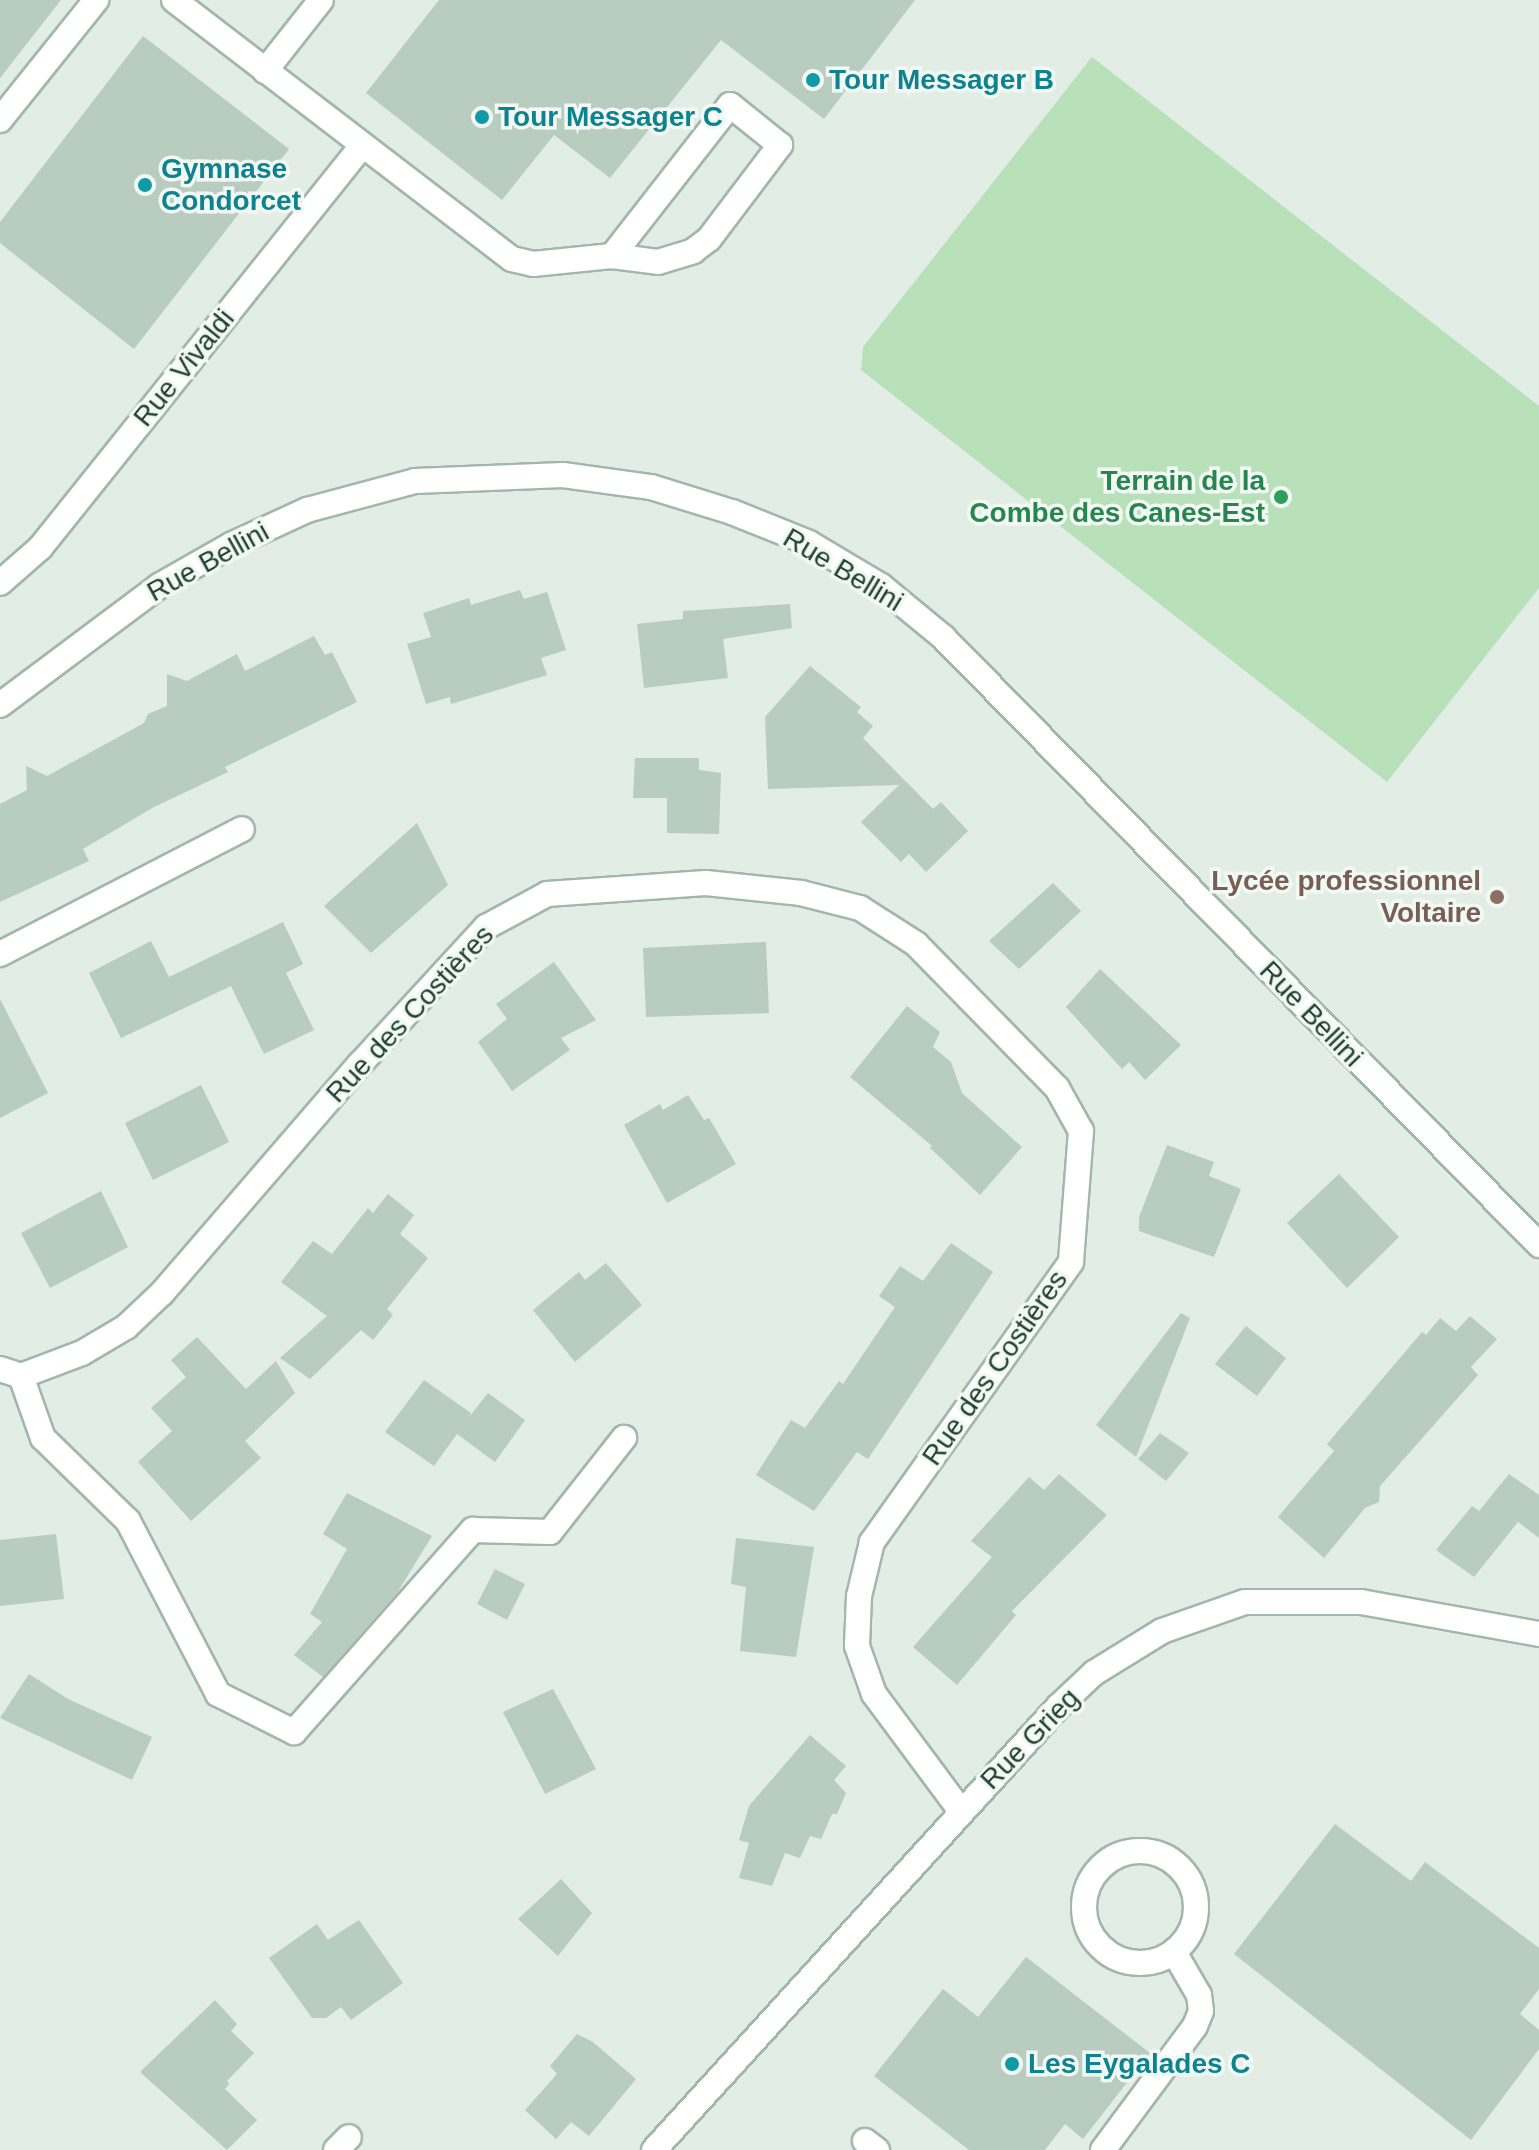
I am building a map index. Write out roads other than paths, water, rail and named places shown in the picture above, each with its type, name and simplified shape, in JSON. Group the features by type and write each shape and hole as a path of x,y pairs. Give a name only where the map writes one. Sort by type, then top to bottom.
{"street":[{"path":"0,120 96,0"},
{"path":"174,0 361,147 512,259 533,264 612,256 658,262 693,251 709,239 780,145 730,105 612,256"},
{"path":"265,71 321,0"},
{"name":"Rue Vivaldi","path":"0,583 40,548 361,147"},
{"name":"Rue Bellini","path":"0,705 159,586 231,545 307,510 415,481 563,475 651,487 732,512 809,543 881,586 944,638 1539,1245"},
{"path":"0,954 242,829"},
{"name":"Rue des Costières","path":"10,1373 82,1353 126,1327 162,1293 371,1052 486,927 547,894 706,883 801,893 860,908 916,944 1057,1088 1081,1131 1071,1262 872,1542 859,1596 857,1646 874,1694 961,1811"},
{"path":"10,1373 43,1438 128,1521 218,1694 294,1732 473,1530 550,1532 624,1438"},
{"name":"Rue Grieg","path":"654,2150 961,1811 1094,1673 1162,1631 1245,1602 1361,1602 1539,1634"},
{"path":"1149,1852 1167,1858 1182,1869 1192,1885 1196,1903 1194,1921 1187,1938 1174,1952 1158,1960 1140,1963 1121,1960 1105,1951 1092,1937 1085,1920 1089,1884 1114,1857 1149,1852"},
{"path":"1103,2150 1195,2026 1201,2011 1199,1995 1174,1952"}],"place":[{"name":"Tour Messager B","path":"813,80"},
{"name":"Tour Messager C","path":"482,117"},
{"name":"Gymnase Condorcet","path":"145,185"},
{"name":"Terrain de la Combe des Canes-Est","path":"1281,497"},
{"name":"Lycée professionnel Voltaire","path":"1497,897"},
{"name":"Les Eygalades C","path":"1012,2064"}]}
